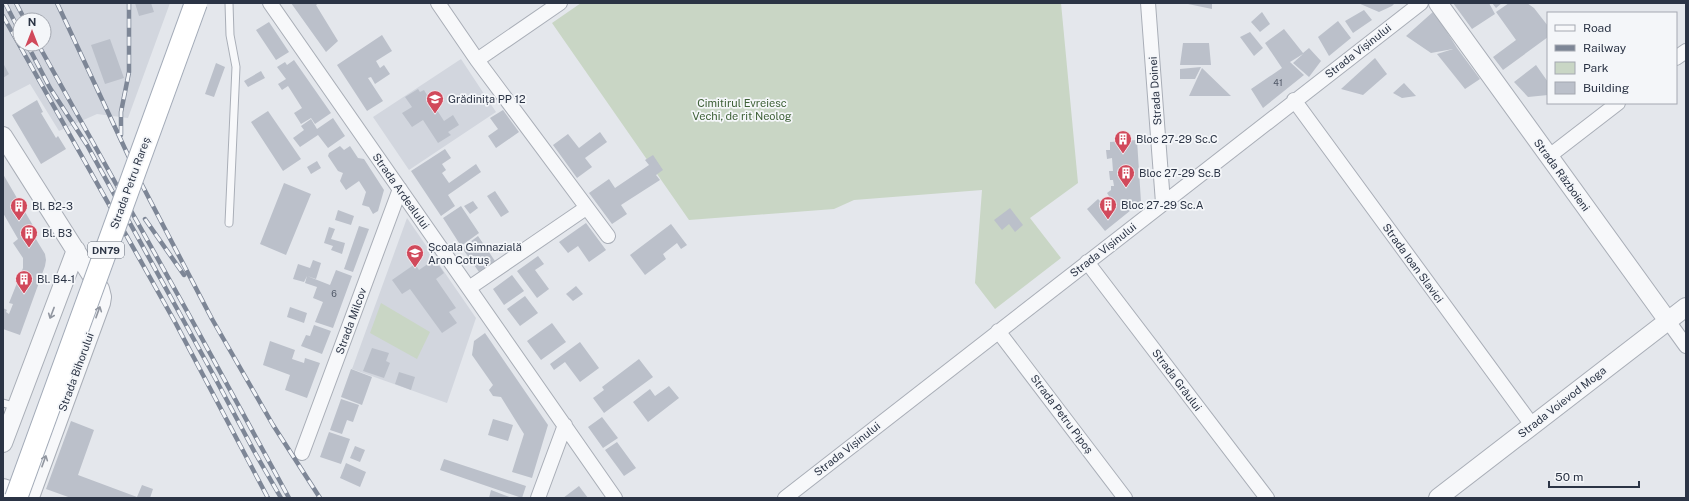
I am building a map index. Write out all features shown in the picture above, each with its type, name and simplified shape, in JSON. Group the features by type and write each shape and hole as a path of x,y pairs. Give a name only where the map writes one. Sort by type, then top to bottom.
{"main road":[{"name":"Strada Petru Rareș","path":"3,496 183,3"},
{"name":"Strada Petru Rareș","path":"27,498 196,3"}],"street":[{"name":"Strada Ardealului","path":"270,3 615,498"},
{"path":"438,3 477,60 608,236"},
{"path":"477,60 560,3"},
{"name":"Strada Doinei","path":"1148,3 1163,203"},
{"name":"Strada Vișinului","path":"785,498 1294,100 1421,3"},
{"name":"Strada Războieni","path":"1438,3 1686,346"},
{"path":"1677,57 1686,50"},
{"name":"Strada Ioan Slavici","path":"1294,100 1532,425"},
{"path":"1548,157 1617,104"},
{"name":"Strada Bihorului","path":"3,136 100,289 102,297 27,498"},
{"name":"Strada Milcov","path":"302,453 400,189"},
{"path":"469,288 586,208"},
{"path":"3,443 10,405 76,250"},
{"name":"Strada Grâului","path":"1087,262 1267,498"},
{"name":"Strada Voievod Moga","path":"1439,498 1686,307"},
{"name":"Strada Petru Pipoș","path":"998,331 1125,498"},
{"path":"538,498 565,425"},
{"path":"3,488 27,498"}],"lane":[{"path":"229,3 230,35 236,67 229,223"}],"shaded area":[{"path":"3,3 170,3 128,118 97,114 59,131 30,84 3,98"},
{"name":"Grădinița PP 12","path":"461,59 496,112 409,170 373,117"},
{"name":"Școala Gimnazială Aron Cotruș","path":"407,218 476,318 447,403 352,369"}],"green space":[{"name":"Cimitirul Evreiesc Vechi, de rit Neolog","path":"581,3 1061,3 1078,183 1030,218 1061,258 995,309 975,283 982,190 854,200 834,209 689,220 552,23"},
{"path":"381,303 430,332 417,359 370,333"}],"building":[{"path":"135,3 151,3 154,12 139,16"},
{"path":"291,3 319,3 316,5 338,41 326,52"},
{"path":"1212,3 1212,9 1188,4"},
{"path":"1358,3 1395,3 1379,12"},
{"path":"1453,3 1489,3 1495,14 1472,29"},
{"path":"1492,3 1502,3 1496,8"},
{"path":"1509,3 1527,3 1534,8 1547,25 1547,38 1503,70 1493,57 1516,40 1496,12"},
{"path":"1364,10 1372,20 1353,33 1345,21"},
{"path":"1434,11 1457,48 1480,79 1465,89 1437,54 1453,49 1431,53 1406,36"},
{"path":"1262,12 1270,24 1260,32 1251,22"},
{"path":"1338,21 1351,38 1329,56 1318,37"},
{"path":"269,22 289,52 276,60 256,30"},
{"path":"1284,29 1303,53 1309,48 1321,61 1309,77 1293,63 1303,54 1290,62 1304,75 1263,108 1251,89 1282,68 1265,43"},
{"path":"1250,32 1263,48 1254,56 1240,37"},
{"path":"382,35 392,51 376,61 380,68 384,65 390,74 375,84 371,77 368,78 383,101 367,111 337,65"},
{"path":"110,39 124,78 105,84 91,45"},
{"path":"1183,43 1209,43 1211,65 1180,65"},
{"path":"1375,58 1387,74 1363,95 1341,89"},
{"path":"294,60 331,113 315,124 311,118 301,124 294,113 302,108 288,86 282,90 278,84 286,79 277,67 285,62 287,65"},
{"path":"3,63 9,74 3,78"},
{"path":"216,63 225,67 214,97 205,94"},
{"path":"1536,65 1547,81 1547,95 1528,97 1514,82"},
{"path":"1201,67 1195,79 1180,79 1180,69"},
{"path":"1202,68 1231,96 1189,96"},
{"path":"261,71 265,78 248,87 244,81"},
{"path":"1404,83 1416,96 1402,98 1393,93"},
{"path":"418,89 420,92 424,90 427,95 431,93 438,105 435,107 444,121 453,115 459,125 448,132 451,135 438,143 423,120 412,127 402,113 412,107 405,97"},
{"path":"37,100 43,112 41,113 56,138 58,136 66,149 41,164 12,115"},
{"path":"503,110 519,132 496,148 488,136 498,129 490,118"},
{"path":"268,111 301,159 283,171 251,122"},
{"path":"333,118 345,136 328,148 318,135 300,147 293,138 304,130 301,126 311,119 317,129"},
{"path":"600,132 607,142 585,158 592,167 577,178 553,145 568,134 579,148"},
{"path":"1137,140 1141,202 1105,231 1087,209 1098,199 1101,202 1109,196 1107,193 1111,190 1111,186 1114,186 1113,180 1110,180 1109,171 1113,171 1112,158 1107,159 1106,150 1110,150 1110,142"},
{"path":"340,146 344,150 350,146 358,158 364,159 384,190 378,211 373,214 369,207 362,205 366,192 359,181 346,190 340,181 343,173 338,171 328,156 329,153"},
{"path":"445,149 451,158 442,164 446,170 442,173 449,183 476,164 481,172 448,195 455,206 441,216 411,171"},
{"path":"653,155 663,170 656,175 660,180 621,205 627,214 612,224 589,193 609,179 615,188 649,165 645,160"},
{"path":"317,161 321,168 311,174 307,167"},
{"path":"3,174 35,229 31,231 45,254 46,260 20,335 3,329 3,308 7,310 6,312 9,314 13,304 9,303 23,268 23,258 13,243 18,239 3,213"},
{"path":"284,183 311,194 286,255 260,244"},
{"path":"495,191 509,212 501,217 487,196"},
{"path":"473,201 478,208 470,214 464,206"},
{"path":"461,206 479,233 461,246 443,218"},
{"path":"1010,208 1023,225 1015,232 1009,224 1002,230 994,220"},
{"path":"338,210 354,216 351,225 335,220"},
{"path":"586,223 606,250 589,262 578,246 568,253 559,242"},
{"path":"671,224 687,245 681,249 677,243 663,254 666,259 645,275 630,255"},
{"path":"359,226 369,229 353,272 344,269"},
{"path":"329,227 335,229 331,239 345,243 342,254 331,250 333,246 324,243"},
{"path":"478,236 495,261 479,272 462,248"},
{"path":"538,256 544,264 535,270 549,289 537,298 517,271"},
{"path":"435,259 444,273 436,279 456,308 449,312 457,323 442,333 410,289 402,294 392,280 415,264 419,270"},
{"path":"313,260 321,263 316,279 307,276 304,282 293,279 298,264 310,268"},
{"path":"336,270 352,276 333,328 315,322 323,302 313,298 317,287 305,283 307,276 330,285"},
{"path":"512,275 524,291 504,305 493,289"},
{"path":"576,286 583,294 573,301 566,294"},
{"path":"525,296 538,313 520,326 507,309"},
{"path":"290,307 307,313 304,323 287,317"},
{"path":"552,323 566,342 541,360 527,341"},
{"path":"314,325 331,331 322,354 301,346 306,335 310,336"},
{"path":"485,333 548,425 532,478 512,472 524,434 501,397 493,396 489,390 493,385 472,355 474,341"},
{"path":"270,341 295,350 292,359 304,363 305,358 320,363 307,398 285,390 290,375 263,365"},
{"path":"580,342 599,368 580,382 565,362 554,370 550,364"},
{"path":"372,348 389,353 386,361 390,363 384,378 363,371"},
{"path":"639,359 653,377 604,413 593,398 604,390 602,387"},
{"path":"351,369 372,377 362,405 341,397"},
{"path":"399,372 415,377 411,390 395,384"},
{"path":"669,386 679,398 648,422 633,402 650,389 655,396"},
{"path":"341,399 359,405 353,422 347,420 342,434 330,430"},
{"path":"602,417 618,438 603,448 588,427"},
{"path":"493,419 513,425 508,441 488,435"},
{"path":"71,421 94,430 78,475 137,497 142,485 153,489 150,498 71,498 46,489"},
{"path":"329,432 350,439 341,464 320,457"},
{"path":"617,442 636,468 624,476 605,450"},
{"path":"355,446 365,450 360,462 350,458"},
{"path":"444,459 526,486 522,498 440,470"},
{"path":"346,463 366,472 360,487 340,478"},
{"path":"579,486 588,498 563,498"},
{"path":"491,490 512,498 489,498"}],"tram line":[{"path":"30,430 185,3"},
{"path":"12,498 193,3"}],"railway":[{"path":"5,3 12,17"},
{"path":"16,3 21,12"},
{"path":"57,3 141,183 212,319 273,425 320,498"},
{"path":"121,135 121,112 129,72 129,3"},
{"path":"3,16 175,322 268,498"},
{"path":"31,52 50,88 87,145 281,498"},
{"path":"42,52 289,498"},
{"path":"145,219 184,275"}],"place":[{"name":"Grădinița PP 12","path":"435,114"},
{"name":"Bloc 27-29 Sc.C","path":"1123,154"},
{"name":"Bloc 27-29 Sc.B","path":"1126,188"},
{"name":"Bloc 27-29 Sc.A","path":"1108,220"},
{"name":"Bl. B2-3","path":"19,221"},
{"name":"Bl. B3","path":"29,248"},
{"name":"Școala Gimnazială Aron Cotruș","path":"415,268"},
{"name":"Bl. B4-1","path":"24,294"}]}
